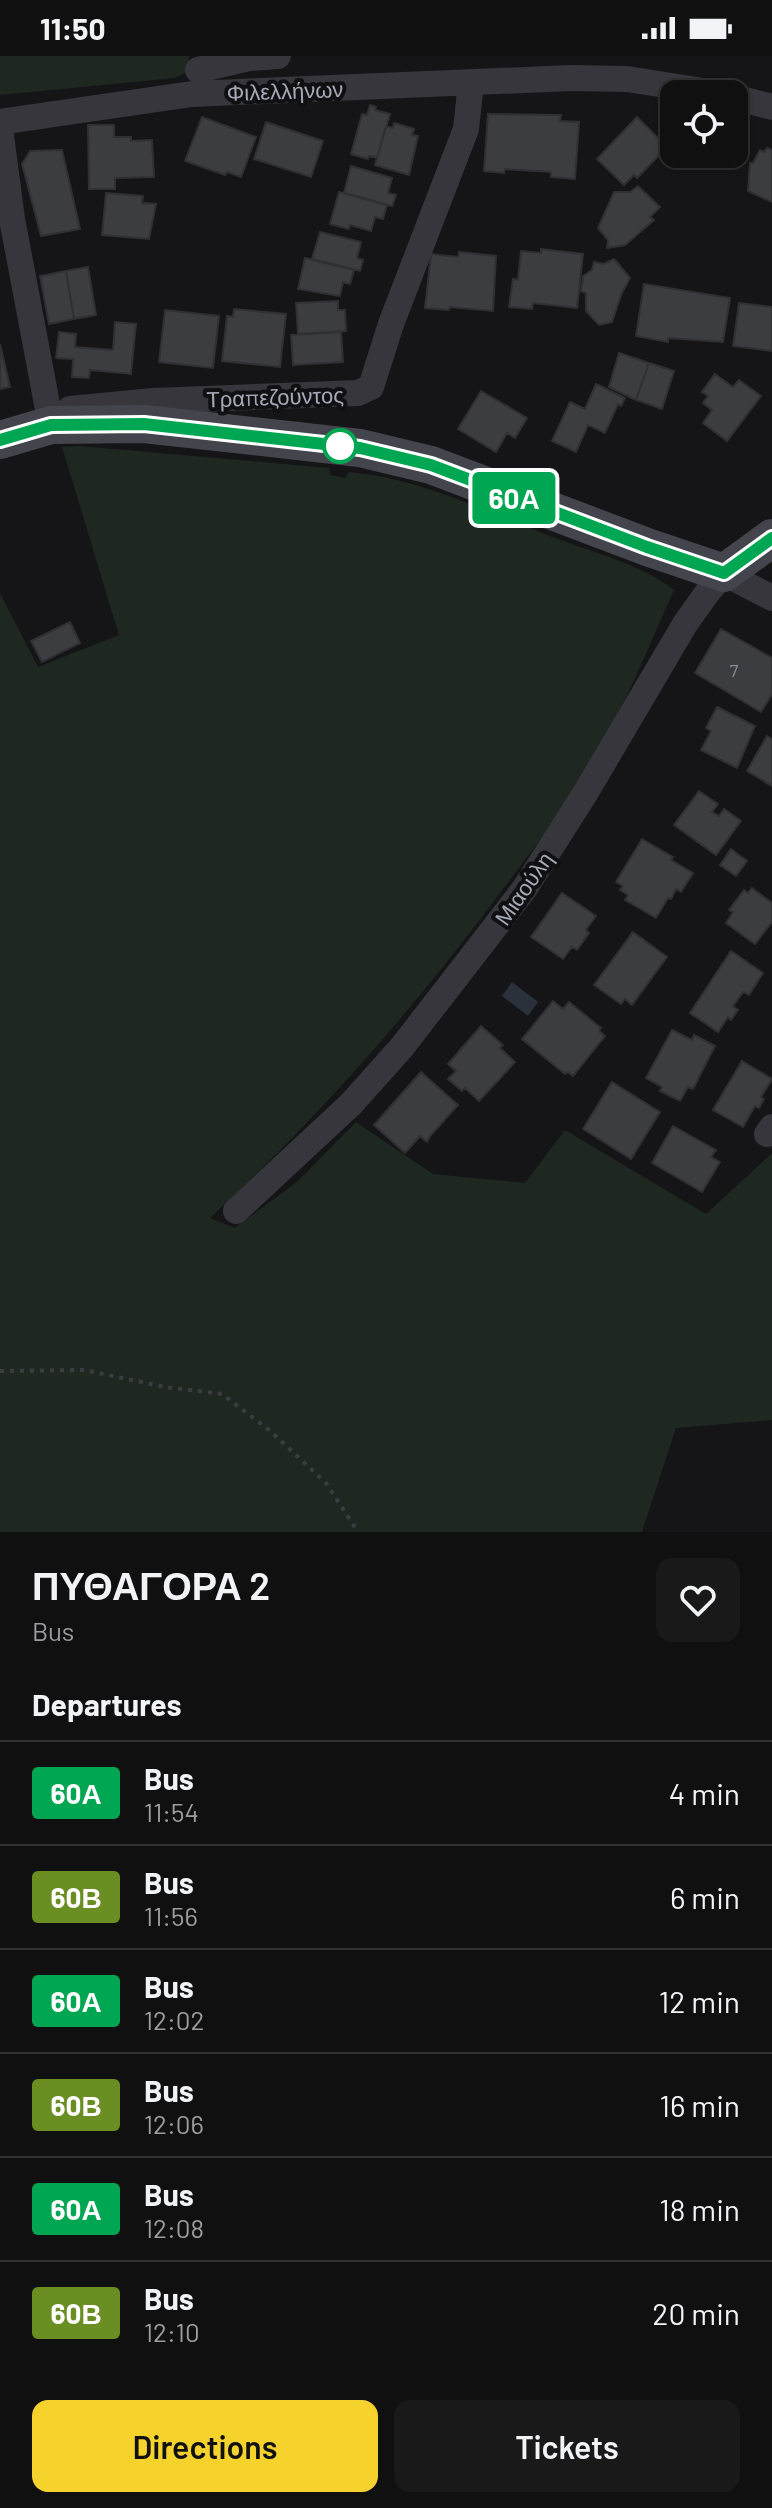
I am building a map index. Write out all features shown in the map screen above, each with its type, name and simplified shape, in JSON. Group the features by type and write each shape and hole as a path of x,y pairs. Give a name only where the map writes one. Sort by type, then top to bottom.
{"street":[{"path":"196,73 235,60 278,56"},
{"name":"Φιλελλήνων","path":"0,125 196,73 471,83 572,67 660,84"},
{"name":"Τραπεζούντος","path":"49,418 153,401 358,393 371,387 391,324 466,129 471,83"},
{"path":"748,101 772,107"},
{"path":"0,125 12,219 49,418"},
{"path":"0,440 49,418 144,424 360,448 431,465 632,542 724,573 772,598"},
{"name":"Μιαούλη","path":"236,1211 351,1104 402,1047 516,900 586,792 690,617 724,573 772,538"}],"path":[{"path":"0,1371 84,1370 165,1387 222,1394 269,1430 326,1483 358,1532"}],"shaded area":[{"path":"0,56 189,56 187,72 175,78 0,95"},
{"path":"80,446 329,468 330,475 345,478 349,472 402,481 617,560 647,573 674,590 612,726 545,833 398,1021 326,1103 210,1218 235,1228 298,1181 356,1122 433,1174 525,1183 565,1130 706,1214 772,1153 772,1420 676,1428 642,1532 0,1532 0,593 38,667 119,635 62,447"},
{"path":"512,982 538,1002 528,1016 502,996"}],"building":[{"path":"370,105 376,107 375,110 390,114 377,158 369,156 368,159 351,154 362,114 367,115"},
{"path":"488,114 561,115 560,121 579,122 575,179 551,177 551,172 484,171"},
{"path":"202,117 256,137 241,177 227,172 225,175 185,161"},
{"path":"637,117 660,140 660,154 637,178 634,175 624,185 597,159"},
{"path":"266,122 323,141 311,177 254,159"},
{"path":"394,123 414,129 412,135 418,136 409,175 375,165 386,126 393,128"},
{"path":"88,125 114,125 114,137 131,137 131,141 152,140 154,177 115,178 115,189 89,189"},
{"path":"767,148 772,150 772,202 748,191 750,163 760,150 764,152"},
{"path":"62,150 80,229 41,236 22,164 30,151"},
{"path":"351,166 392,178 388,193 396,195 392,206 344,193"},
{"path":"638,186 660,207 650,217 654,220 625,245 607,248 608,240 598,228 614,192 630,192"},
{"path":"339,192 387,205 383,219 375,217 371,231 330,224"},
{"path":"106,193 143,196 142,203 156,204 149,239 102,235"},
{"path":"320,232 361,242 357,258 363,260 360,271 312,259"},
{"path":"541,249 583,254 577,308 533,303 532,309 509,307 513,279 518,280 521,251 541,253"},
{"path":"459,252 496,256 493,311 425,308 431,254 458,257"},
{"path":"305,258 354,270 350,284 343,282 340,296 298,289"},
{"path":"614,259 630,278 612,322 599,325 586,311 586,293 581,291 583,276 592,270 594,262 604,264"},
{"path":"88,267 96,315 74,319 66,271"},
{"path":"66,271 74,319 49,324 40,276"},
{"path":"644,284 730,298 723,342 668,338 668,342 636,336"},
{"path":"338,301 338,310 345,310 346,331 298,334 296,303"},
{"path":"739,303 772,307 772,351 733,346"},
{"path":"234,309 286,314 280,367 222,361 227,316 233,317"},
{"path":"165,310 219,316 213,368 159,362"},
{"path":"115,322 136,324 131,374 90,370 89,378 72,377 73,359 56,358 59,332 76,334 75,347 113,350"},
{"path":"341,332 343,362 293,365 291,335"},
{"path":"0,344 10,387 0,389"},
{"path":"619,353 649,363 636,400 609,387"},
{"path":"649,363 674,371 662,409 636,400"},
{"path":"715,374 733,387 739,380 761,396 727,441 703,423 712,410 703,403 708,396 702,392"},
{"path":"596,384 625,398 621,406 618,404 605,433 588,425 576,452 552,441 570,402 585,409"},
{"path":"481,391 527,418 515,438 507,433 496,452 458,429"},
{"path":"70,622 80,643 42,662 31,641"},
{"path":"721,629 772,658 772,694 761,712 695,673"},
{"path":"717,707 755,726 737,768 701,750 711,731 706,728"},
{"path":"767,736 772,739 772,786 747,771"},
{"path":"699,791 718,804 712,812 719,816 724,809 741,821 716,855 674,825"},
{"path":"642,839 693,873 681,892 676,889 671,899 668,898 656,918 625,900 628,895 620,890 623,886 616,882"},
{"path":"731,849 747,861 736,876 720,865"},
{"path":"752,888 772,903 772,922 755,944 726,923 733,912 729,910 744,890 748,893"},
{"path":"562,893 596,916 577,950 572,947 563,959 531,937"},
{"path":"633,932 667,957 632,1005 625,999 621,1004 594,985"},
{"path":"731,951 763,973 749,995 743,992 733,1006 738,1010 731,1020 728,1017 718,1032 690,1013"},
{"path":"553,1001 563,1009 569,1002 601,1028 599,1031 605,1036 573,1076 568,1072 565,1074 522,1039"},
{"path":"481,1026 503,1045 500,1048 515,1062 479,1101 465,1088 462,1091 448,1079 456,1071 448,1064"},
{"path":"672,1030 692,1040 694,1035 715,1046 693,1089 688,1087 680,1101 660,1091 662,1087 646,1078"},
{"path":"742,1061 772,1079 761,1097 764,1099 759,1108 755,1106 743,1127 713,1110"},
{"path":"421,1072 458,1105 427,1142 420,1136 405,1153 374,1125"},
{"path":"612,1082 660,1112 631,1159 583,1129"},
{"path":"673,1126 716,1150 711,1157 720,1162 702,1192 652,1163"}],"bus line":[{"name":"60Α","path":"0,440 51,425 144,424 360,448 431,465 724,573 772,538"}]}
